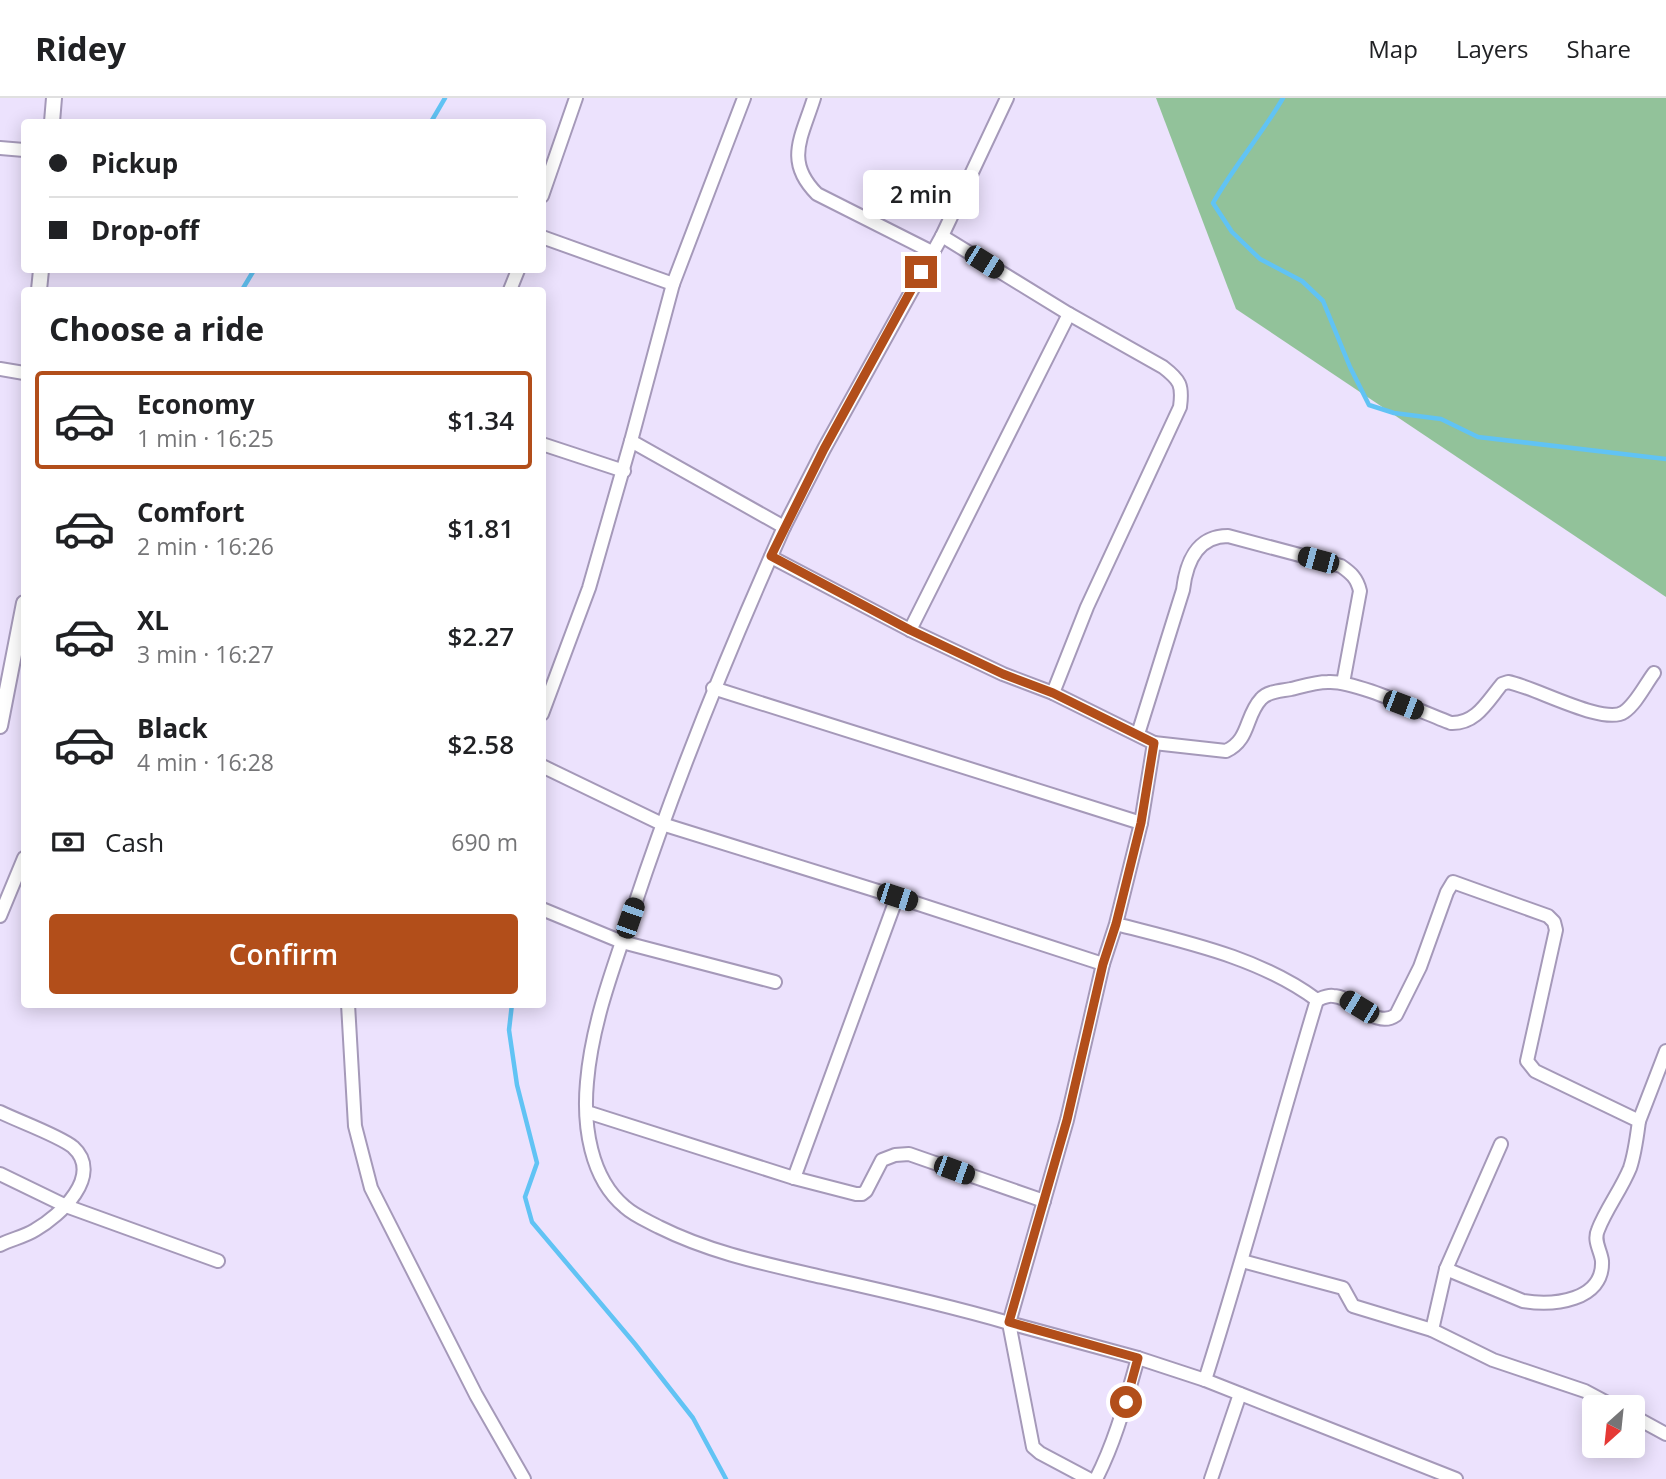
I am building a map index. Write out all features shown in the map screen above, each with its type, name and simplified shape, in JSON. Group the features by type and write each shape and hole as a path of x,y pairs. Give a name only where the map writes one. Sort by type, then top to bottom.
{"street":[{"path":"51,119 54,98"},
{"path":"546,184 576,98"},
{"path":"546,703 589,587 624,471 673,284 744,98"},
{"path":"814,98 798,150 799,169 804,180 817,194 932,252"},
{"path":"1007,98 942,236 784,527 713,688 662,824 598,1020 587,1081 587,1127 600,1177 626,1208 643,1219 682,1238 735,1257 954,1307 1138,1358 1205,1380 1456,1479"},
{"path":"0,148 21,150"},
{"path":"942,236 1069,314 1163,367 1176,377 1182,390 1180,407 1087,607 1053,693"},
{"path":"546,238 673,284"},
{"path":"910,630 1069,314"},
{"path":"0,369 21,372"},
{"path":"631,441 784,527"},
{"path":"546,446 624,471"},
{"path":"1138,734 1183,590 1190,557 1209,540 1219,536 1228,536 1341,566 1358,581 1360,591 1343,683"},
{"path":"771,556 910,630 1003,674 1053,693 1154,743 1226,751 1236,747 1262,697 1273,692 1317,684 1343,683 1451,723 1462,723 1471,719 1502,684 1508,682 1590,712 1620,715 1627,710 1654,673"},
{"path":"0,726 21,618"},
{"path":"713,688 1141,823"},
{"path":"1089,1479 1033,1447 1009,1322 1067,1120 1103,964 1116,924 1141,823 1154,743"},
{"path":"546,768 662,824 1103,964"},
{"path":"0,916 21,865"},
{"path":"1317,1000 1331,995 1342,997 1376,1017 1385,1020 1396,1015 1420,967 1447,892 1453,882 1461,883 1548,916 1554,922 1556,930 1527,1052 1530,1067 1639,1121"},
{"path":"793,1178 897,897"},
{"path":"546,911 622,942 775,982"},
{"path":"1116,924 1201,947 1280,975 1317,1000"},
{"path":"1205,1380 1317,1000"},
{"path":"348,1008 355,1126 371,1188 476,1395 524,1479"},
{"path":"1446,1269 1534,1303 1554,1303 1570,1299 1597,1286 1601,1278 1602,1262 1596,1234 1630,1167 1639,1121 1666,1051"},
{"path":"0,1112 71,1146 83,1160 85,1172 66,1206 34,1231 0,1244"},
{"path":"587,1112 793,1178 862,1194 882,1160 909,1154 1044,1201"},
{"path":"1432,1330 1446,1269 1501,1144"},
{"path":"0,1174 66,1206 218,1261"},
{"path":"1242,1261 1343,1288 1353,1306 1432,1330 1493,1360 1592,1395"},
{"path":"1096,1479 1120,1424 1138,1358"},
{"path":"1211,1479 1240,1394"},
{"path":"1645,1423 1666,1434"}],"green space":[{"path":"1156,98 1666,98 1666,597 1236,309"}],"waterway":[{"path":"433,119 445,98"},
{"path":"1283,98 1213,203 1232,232 1260,259 1302,281 1323,301 1369,405 1394,413 1441,419 1478,437 1666,459"},
{"path":"244,287 252,273"},
{"path":"512,1008 509,1030 517,1085 537,1163 525,1197 532,1222 635,1344 693,1418 726,1479"}],"route":[{"path":"921,272 824,449 771,556 910,630 1003,674 1053,693 1154,743 1141,823 1116,924 1103,964 1067,1120 1009,1322 1138,1358 1126,1402"}]}
